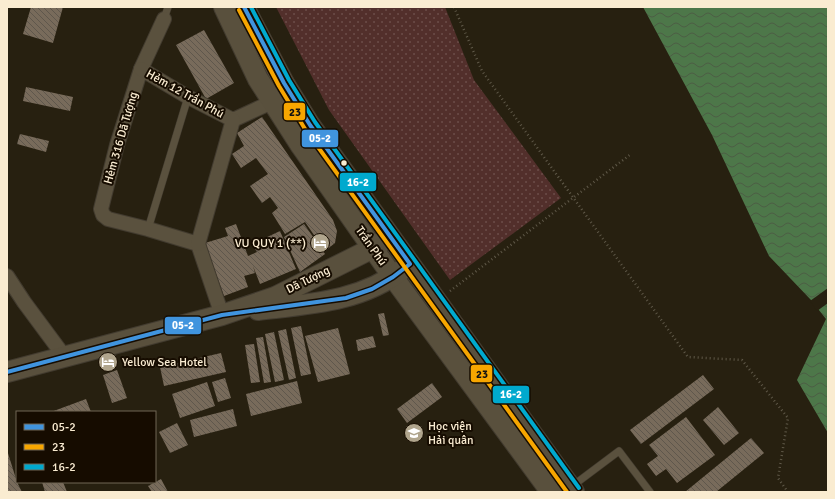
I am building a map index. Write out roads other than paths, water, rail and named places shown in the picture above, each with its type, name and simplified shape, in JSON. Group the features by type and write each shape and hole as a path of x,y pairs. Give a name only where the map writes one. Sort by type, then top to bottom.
{"main road":[{"name":"Trần Phú","path":"224,7 243,50 272,102 393,277 539,460 573,490"},
{"name":"Trần Phú","path":"244,7 287,89 310,125 410,264 539,460 551,492"},
{"name":"Dã Tượng","path":"7,372 222,315 275,297 373,248 390,236"},
{"name":"Dã Tượng","path":"222,315 346,298 372,288 393,277 410,264"}],"street":[{"name":"Hẻm 316 Dã Tượng","path":"166,13 141,69 117,145 101,209 103,215 108,219 198,244"},
{"name":"Hẻm 12 Trần Phú","path":"141,69 188,97 233,120 272,102"},
{"path":"222,315 198,244 233,120"},
{"path":"8,278 64,356"}],"lane":[{"path":"148,229 188,97"},
{"path":"573,490 619,451 650,492"}],"water":[{"path":"643,7 828,7 828,433 797,380 826,319 811,300 769,256 712,135"}],"place":[{"name":"VU QUY 1 (**)","path":"320,243"},
{"name":"Yellow Sea Hotel","path":"108,362"},
{"name":"Học viện Hải quân","path":"414,433"}]}
